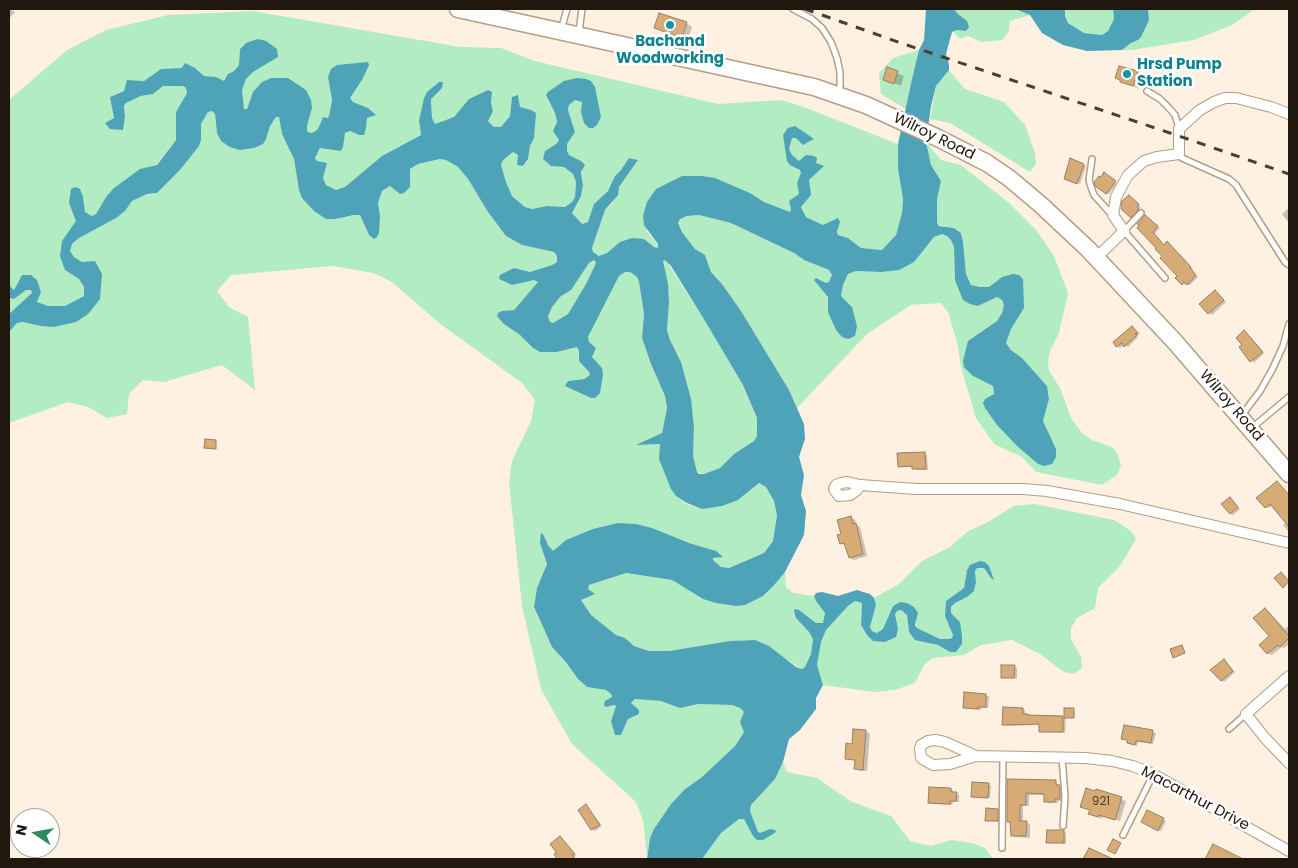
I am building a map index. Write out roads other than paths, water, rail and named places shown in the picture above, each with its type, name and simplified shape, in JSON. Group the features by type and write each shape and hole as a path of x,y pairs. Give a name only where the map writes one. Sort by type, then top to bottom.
{"main road":[{"name":"Wilroy Road","path":"458,9 511,17 561,32 814,87 840,95 891,117 987,163 1009,178 1041,205 1096,258 1175,342 1289,474"}],"street":[{"path":"1096,258 1124,231 1113,215 1120,186 1136,166 1144,161 1179,154 1179,129 1200,110 1225,98 1236,98 1248,100 1289,114"},
{"path":"860,485 916,489 1047,490 1120,504 1289,543"},
{"path":"1289,676 1246,714 1289,763"},
{"name":"Macarthur Drive","path":"976,756 945,742 935,740 921,745 920,749 921,758 933,765 950,764 976,756 1003,756 1086,758 1132,766 1154,774 1289,851"}],"lane":[{"path":"561,32 567,9"},
{"path":"579,35 582,9"},
{"path":"793,9 812,19 822,28 831,42 840,72 840,95"},
{"path":"1147,91 1160,99 1175,115 1179,129"},
{"path":"1179,154 1182,158 1229,178 1236,185 1289,266"},
{"path":"1092,159 1089,180 1094,195 1113,215"},
{"path":"1141,213 1124,231 1165,278"},
{"path":"1240,417 1260,391 1272,370 1283,346 1289,324"},
{"path":"1251,429 1289,397"},
{"path":"1229,729 1246,714"},
{"path":"1002,848 1003,756"},
{"path":"1062,757 1065,797 1063,826"},
{"path":"1123,836 1154,774"}],"water":[{"path":"926,9 954,9 967,21 969,27 966,31 957,30 952,32 946,54 949,70 936,86 931,106 926,142 931,165 941,181 937,199 937,223 939,226 954,228 961,233 966,274 971,285 989,287 1002,277 1013,274 1019,275 1023,279 1024,308 1011,329 1006,343 1047,386 1049,399 1043,421 1056,449 1056,457 1052,464 1044,466 1038,464 997,425 983,403 985,399 994,394 993,386 973,376 964,367 963,361 968,341 997,321 1004,305 1002,300 997,297 978,306 963,300 955,280 954,247 947,236 942,234 934,237 914,262 899,270 881,272 856,271 848,274 841,296 852,307 857,326 855,336 848,339 842,337 836,330 828,312 828,297 814,280 816,278 826,283 829,282 832,275 829,270 804,260 794,253 731,223 699,215 687,216 680,219 678,223 682,232 695,249 705,255 711,272 741,311 789,390 804,424 805,439 799,457 804,475 801,495 806,511 804,535 785,572 775,584 763,596 745,605 736,606 716,603 703,599 672,580 626,573 589,585 588,589 595,594 581,600 591,615 616,635 625,638 634,646 649,651 669,651 730,641 755,640 769,646 796,667 802,669 805,667 811,654 813,639 796,618 794,611 795,609 799,610 816,623 823,623 825,613 816,601 814,596 816,593 822,592 838,596 857,590 870,594 874,598 876,605 870,627 872,631 877,633 883,629 893,606 900,602 907,603 914,607 918,613 915,625 917,628 940,639 949,639 953,635 945,616 946,601 964,588 967,570 970,565 980,561 985,562 989,566 994,580 984,568 977,568 975,571 976,582 974,591 951,607 951,613 960,622 962,636 962,644 956,652 950,652 938,645 915,640 909,632 907,615 901,610 895,614 898,629 896,637 885,642 873,641 861,625 862,603 855,601 826,630 821,642 817,665 823,685 816,698 816,709 800,730 789,739 783,762 775,779 751,805 750,811 758,832 770,829 776,832 763,840 757,840 744,819 739,819 721,833 702,859 647,859 650,838 671,804 684,790 702,777 735,746 744,732 740,722 744,712 732,705 698,704 680,708 661,701 635,699 631,703 639,710 639,714 628,719 621,735 615,735 611,721 616,706 606,707 604,705 605,701 612,697 611,694 606,690 587,687 578,679 552,647 534,607 537,588 547,564 540,543 541,533 553,551 566,540 593,529 618,523 636,524 716,551 723,557 713,558 713,560 721,567 729,568 764,553 773,541 777,515 774,501 766,487 759,483 738,500 722,506 702,509 676,496 671,489 659,459 660,444 636,445 662,433 667,408 665,396 642,338 644,314 639,282 637,277 630,272 625,272 619,276 588,337 589,342 596,348 592,357 602,368 603,374 600,393 595,398 591,398 565,386 568,381 584,379 590,375 579,361 577,347 557,352 540,352 504,324 497,316 502,311 514,310 538,282 534,280 512,285 499,279 500,275 514,268 530,272 552,265 557,262 557,256 554,252 522,245 506,236 458,167 446,160 440,159 418,164 410,169 410,187 404,193 400,194 390,186 382,191 378,203 380,216 379,233 374,239 369,235 360,215 326,219 314,211 302,198 294,159 282,134 279,117 276,117 270,126 263,144 254,148 240,150 230,147 221,141 217,133 215,114 212,111 208,112 201,124 199,146 180,170 157,193 147,194 132,201 125,211 116,218 79,238 72,244 70,251 74,257 82,262 95,261 102,274 100,299 88,314 76,322 54,327 23,322 17,323 9,332 9,314 32,293 31,290 26,290 14,299 9,298 9,282 14,290 22,275 31,275 37,280 41,292 37,302 48,306 65,306 84,296 84,287 79,279 65,270 60,256 62,241 76,221 69,203 71,189 75,187 80,189 85,212 92,216 96,214 114,188 140,169 157,165 176,140 176,112 187,93 186,88 183,86 163,86 153,94 141,96 126,103 124,106 123,130 110,129 105,123 114,118 110,97 124,91 127,80 144,81 161,69 182,68 185,63 195,68 204,76 216,77 224,81 228,74 239,65 240,49 246,43 258,39 266,41 277,49 278,57 253,72 246,79 242,90 244,109 247,109 253,92 262,82 271,78 288,78 306,90 311,100 312,108 307,126 307,131 310,133 318,129 323,117 328,118 329,116 332,100 328,77 331,69 337,65 368,62 369,65 362,80 350,98 353,102 368,108 376,115 367,118 364,135 350,131 345,133 341,151 320,148 315,158 317,161 327,163 323,178 326,185 336,190 345,187 382,156 421,135 419,120 424,98 427,92 439,82 443,82 442,88 431,99 432,118 435,124 454,117 469,99 488,90 492,92 491,103 493,111 488,121 494,127 501,127 510,116 512,97 518,95 520,107 536,113 534,138 530,146 528,159 523,166 517,165 518,155 513,152 503,160 501,165 512,196 525,207 532,209 547,206 565,207 575,197 576,182 573,174 564,167 551,166 543,159 545,151 559,140 553,131 557,122 555,113 546,95 564,81 577,78 591,81 595,87 601,117 597,125 589,128 584,123 581,112 582,102 575,100 569,105 568,110 575,132 567,144 567,151 569,155 585,165 581,172 583,185 581,196 572,213 582,224 588,222 594,204 608,191 615,176 629,158 638,160 619,187 618,195 605,210 592,248 593,252 599,256 607,253 620,242 632,238 644,239 658,248 658,244 644,225 643,216 647,202 656,189 682,176 715,178 750,193 764,202 790,212 789,201 799,194 797,183 801,173 800,170 790,165 787,161 783,135 788,128 795,126 814,139 803,145 796,138 792,138 789,149 792,155 799,161 806,155 814,156 817,158 816,163 824,166 809,180 811,195 801,207 806,217 823,225 838,218 840,222 838,235 848,238 861,248 882,250 896,235 902,213 903,199 898,169 898,144 919,50 924,40","holes":["594,260 596,263 586,284 568,314 553,323 550,322 548,316 552,307 560,297 571,290 589,263","665,260 671,266 743,385 757,418 757,436 754,441 734,454 720,468 704,474 697,472 693,456 694,428 691,399 681,362 667,330 669,303 668,284 663,261"]},
{"path":"1015,9 1065,9 1068,23 1084,33 1102,35 1108,31 1114,19 1113,9 1148,9 1149,20 1141,37 1122,50 1087,51 1063,45 1042,33 1030,15"}],"railway":[{"path":"805,9 1289,174"}],"place":[{"name":"Bachand Woodworking","path":"670,25"},
{"name":"Hrsd Pump Station","path":"1127,74"}]}
